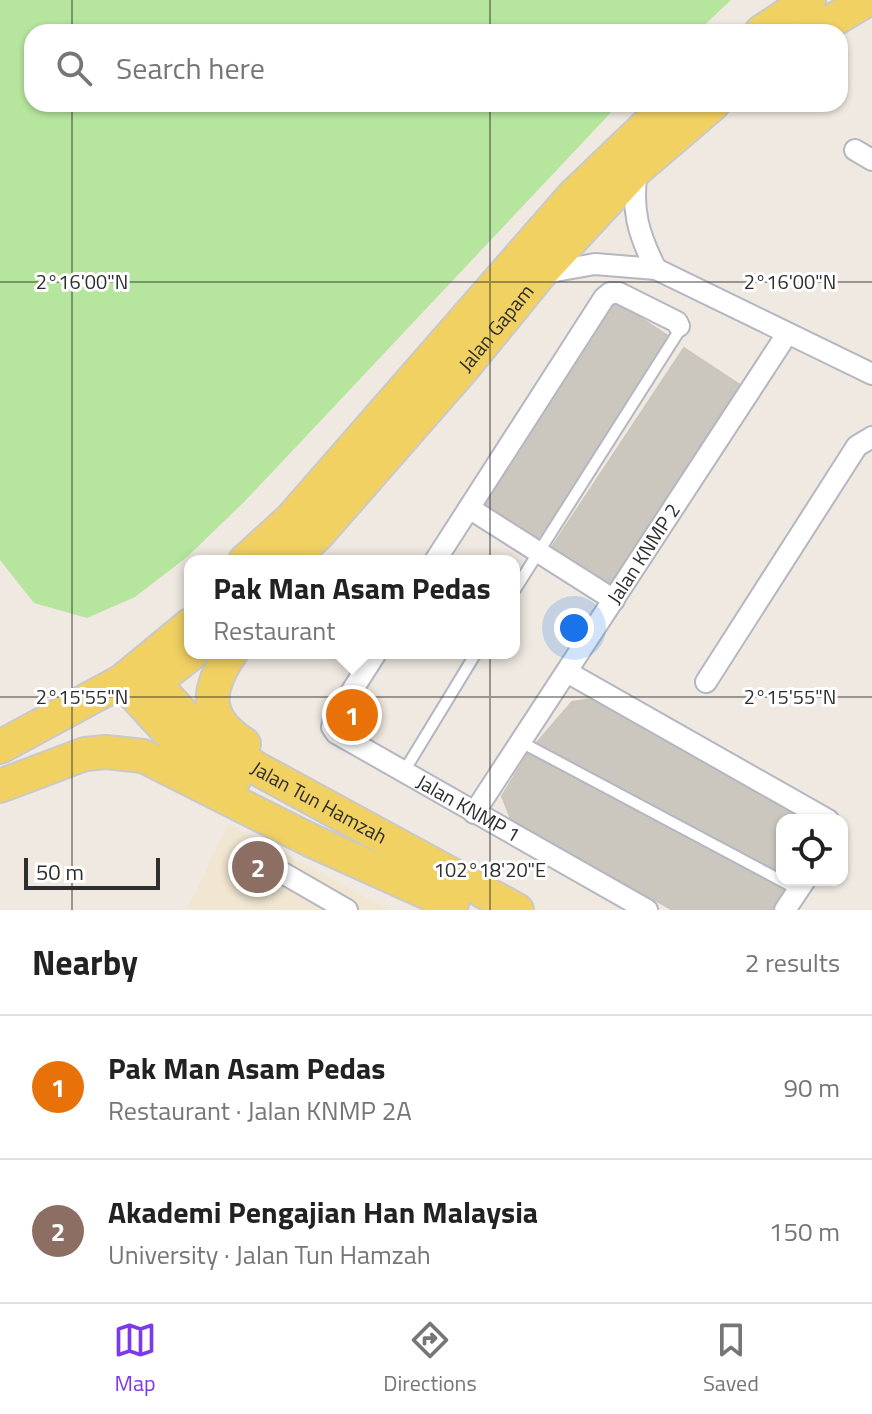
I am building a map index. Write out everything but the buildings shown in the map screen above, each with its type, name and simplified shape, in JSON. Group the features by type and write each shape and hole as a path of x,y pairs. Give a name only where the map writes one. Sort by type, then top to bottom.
{"main road":[{"path":"773,24 809,0"},
{"path":"826,24 867,0"},
{"name":"Jalan Gapam","path":"253,555 291,519 573,196 661,112"},
{"name":"Jalan Gapam","path":"295,555 319,533 465,366 540,274 637,169 704,112"},
{"path":"302,555 319,533"},
{"path":"0,726 138,649 184,614"},
{"path":"0,747 138,683 184,632"},
{"path":"0,773 138,683 184,657"},
{"path":"228,659 211,694 212,708 220,724 237,740 458,898"},
{"name":"Jalan Tun Hamzah","path":"138,683 237,756 341,816 458,898 512,906"},
{"path":"0,786 85,754 106,752 143,756 310,840 458,898"}],"street":[{"path":"637,169 634,193 636,215 641,239 656,269"},
{"path":"540,274 595,264 656,269 872,374"},
{"path":"439,555 604,298 610,293 619,293 677,322 679,326"},
{"name":"Jalan KNMP 2","path":"474,813 787,334"},
{"path":"706,682 864,442"},
{"path":"469,508 614,600"},
{"name":"Jalan KNMP 1","path":"372,659 334,719 332,727 336,733 647,910"},
{"path":"567,672 817,814"},
{"path":"255,857 347,910"},
{"path":"785,910 801,886"}],"lane":[{"path":"520,581 679,331 679,326"},
{"path":"403,773 472,659"},
{"path":"521,742 776,872"}],"shaded area":[{"path":"228,824 390,910 187,910"}],"green space":[{"path":"0,0 731,0 706,24 24,24 24,112 611,112 244,502 189,555 184,555 184,559 135,597 87,618 34,603 0,560"}],"place":[{"name":"Pak Man Asam Pedas","path":"352,715"},
{"name":"Akademi Pengajian Han Malaysia","path":"258,867"}]}
